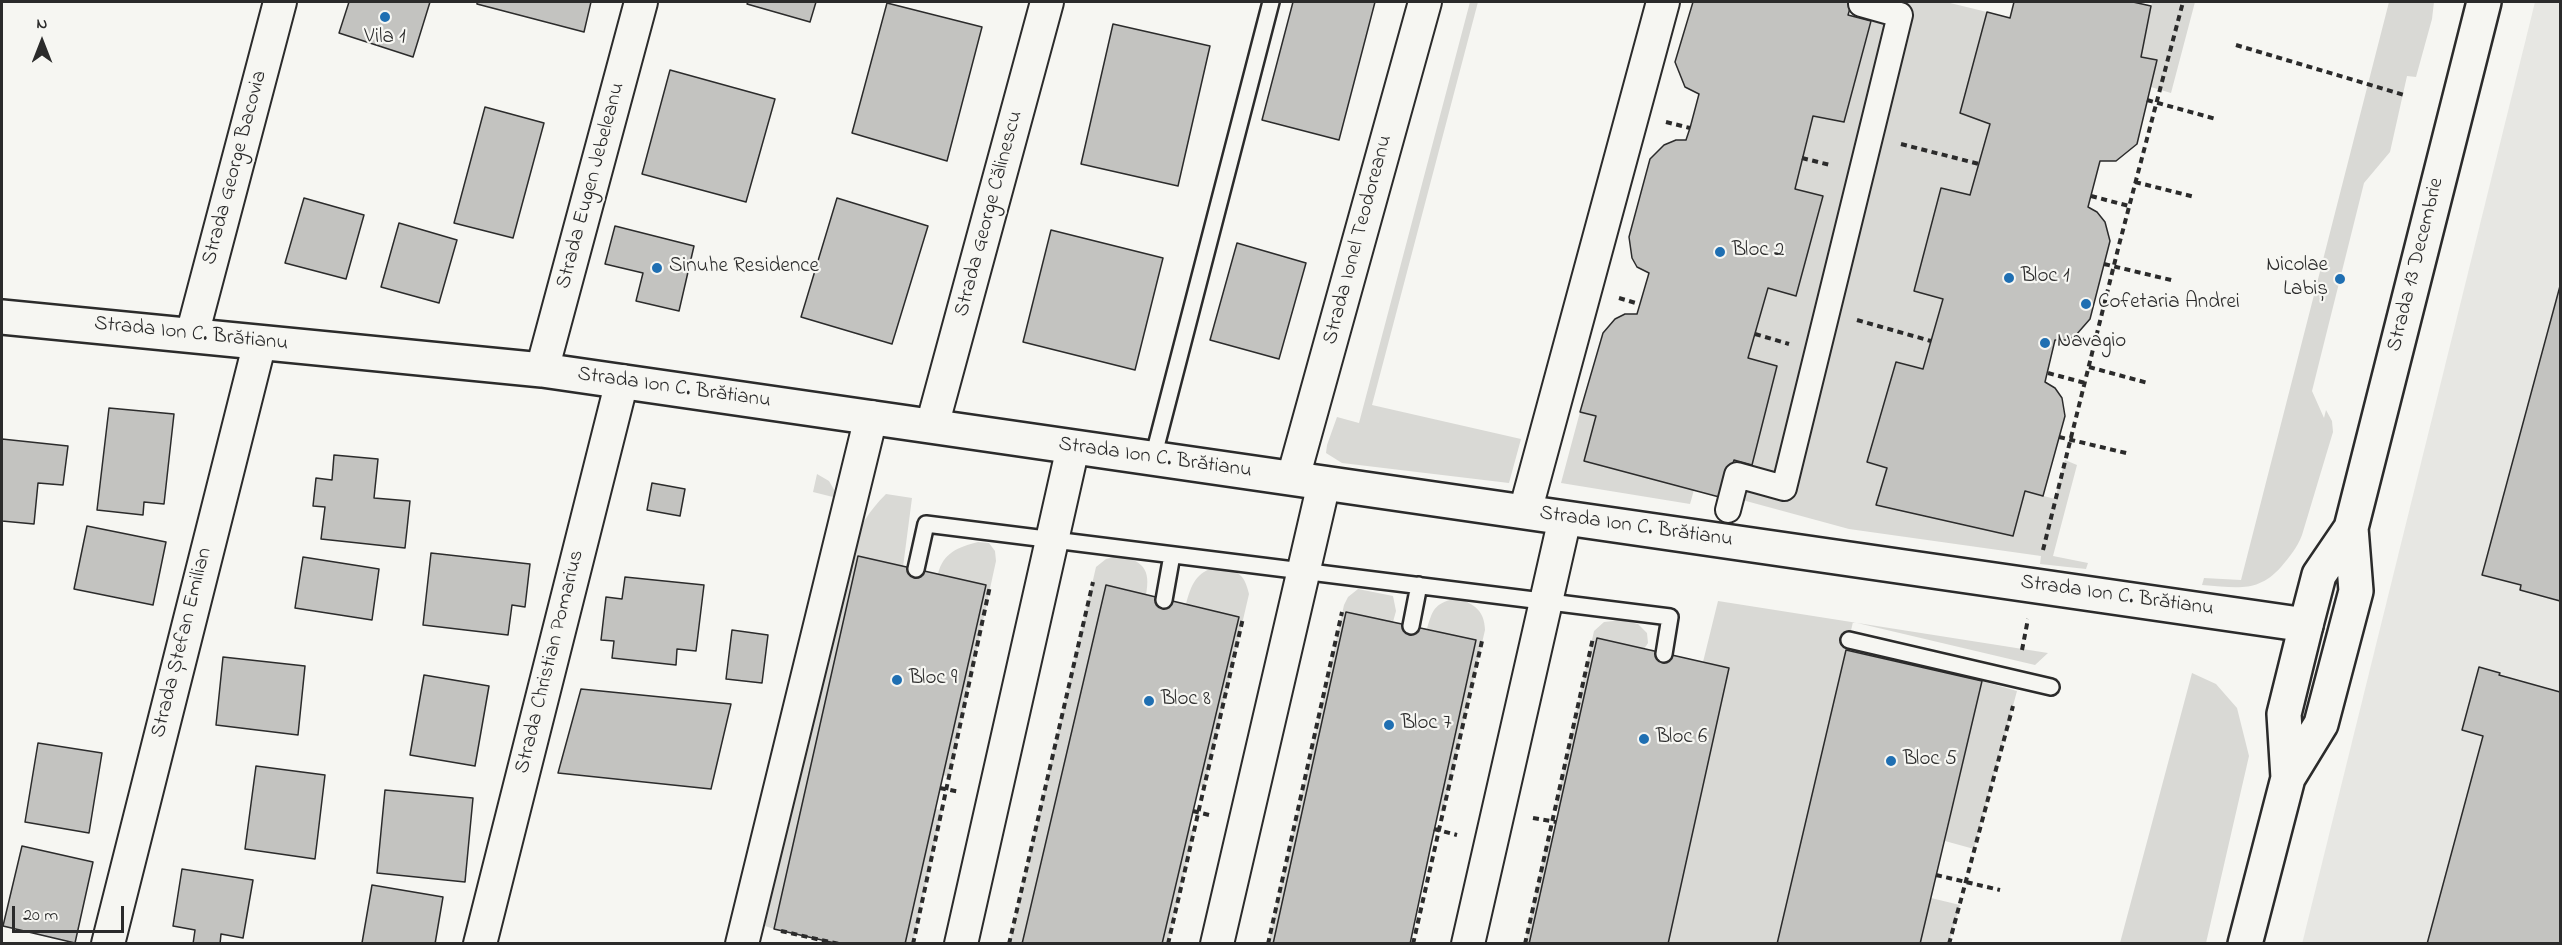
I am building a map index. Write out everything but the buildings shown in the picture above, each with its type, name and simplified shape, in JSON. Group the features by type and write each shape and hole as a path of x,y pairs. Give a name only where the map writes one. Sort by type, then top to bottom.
{"street":[{"name":"Strada George Bacovia","path":"192,335 280,2"},
{"name":"Strada Eugen Jebeleanu","path":"542,370 641,2"},
{"name":"Strada George Călinescu","path":"933,426 1047,2"},
{"name":"Strada Ionel Teodoreanu","path":"1216,944 1303,570 1308,481 1425,2"},
{"path":"1525,512 1663,2"},
{"path":"1728,510 1737,475 1784,488 1900,15 1861,4 1862,2"},
{"name":"Strada 13 Decembrie","path":"2245,944 2288,778 2322,724 2355,591 2351,528 2484,2"},
{"name":"Strada Ion C. Brătianu","path":"2,317 542,370 2306,625"},
{"name":"Strada Ștefan Emilian","path":"108,944 260,342"},
{"name":"Strada Christian Pomarius","path":"480,944 622,381"},
{"path":"745,933 871,417"},
{"path":"961,944 1073,447"},
{"path":"1468,944 1565,518"},
{"name":"Strada 13 Decembrie","path":"2288,778 2284,714 2306,625 2319,575 2351,528"}],"lane":[{"path":"1153,458 1271,2"},
{"path":"916,569 926,525 1670,616 1664,654"},
{"path":"1164,600 1172,555"},
{"path":"1411,626 1419,585"},
{"path":"1849,640 2051,687"}],"path":[{"path":"2042,556 2135,182 2183,2"},
{"path":"2236,45 2404,95"},
{"path":"2147,100 2216,119"},
{"path":"1870,136 1979,164"},
{"path":"2135,182 2195,197"},
{"path":"2091,196 2129,206"},
{"path":"2104,264 2175,281"},
{"path":"1827,312 1931,341"},
{"path":"2089,367 2148,383"},
{"path":"2048,373 2085,383"},
{"path":"2059,437 2130,454"},
{"path":"1009,944 1093,582"},
{"path":"913,944 990,586"},
{"path":"1268,944 1342,612"},
{"path":"1168,944 1243,618"},
{"path":"1525,944 1593,638"},
{"path":"1413,944 1482,641"},
{"path":"1949,944 2014,702"},
{"path":"1936,875 2000,890"},
{"path":"745,933 839,944"}],"shaded area":[{"path":"1470,2 1478,2 1372,405 1521,439 1509,483 1342,463 1326,453 1337,417 1359,423"},
{"path":"1877,2 1946,2 1987,12 1960,113 1990,124 1970,195 1941,188 1914,291 1943,299 1923,369 1896,362 1867,462 1887,468 1876,505 2013,536 2025,491 2055,499 2065,460 2077,465 2053,556 2088,563 2086,569 2040,564 2041,556 1849,529 1724,495 1734,460 1752,465 1777,367 1748,358 1768,288 1796,295 1823,196 1795,189 1813,116 1844,122"},
{"path":"2152,2 2195,2 2171,93 2151,87 2157,61 2141,57"},
{"path":"2389,2 2434,2 2432,19 2416,77 2407,76 2390,152 2364,183 2312,391 2324,418 2326,410 2332,421 2333,432 2302,535 2296,548 2281,567 2263,581 2245,587 2202,585 2204,578 2241,580"},
{"path":"2535,2 2560,2 2560,943 2302,944"},
{"path":"1580,412 1596,416 1584,461 1694,490 1690,504 1561,483"},
{"path":"817,474 829,481 836,493 811,594 833,497 813,492"},
{"path":"886,494 912,498 903,567 774,929 765,926 851,549 865,520"},
{"path":"978,542 989,543 995,551 996,561 949,777 943,775 986,585 938,574 940,567 952,552"},
{"path":"1117,556 1133,560 1143,567 1147,578 1146,595 1106,586 1022,943 1009,944 1096,567 1106,559"},
{"path":"1216,567 1229,570 1242,577 1249,594 1204,788 1199,786 1239,617 1186,604 1195,580 1204,572"},
{"path":"1358,589 1393,596 1396,611 1393,622 1346,612 1274,943 1268,944 1344,605 1348,597"},
{"path":"1458,598 1478,609 1483,618 1485,630 1443,812 1439,811 1476,641 1427,629 1436,607"},
{"path":"1718,601 1853,622 1777,943 1668,944 1729,669 1703,662"},
{"path":"1622,620 1638,624 1647,633 1648,643 1644,649 1597,639 1559,809 1555,809 1594,631 1604,622"},
{"path":"1856,623 2048,653 2035,665"},
{"path":"2192,673 2216,684 2237,708 2249,756 2206,943 2120,943"},
{"path":"1982,681 2017,691 1974,849 1945,841"},
{"path":"935,809 942,810 913,943 905,944"},
{"path":"1189,829 1194,831 1168,943 1162,943"},
{"path":"1548,837 1552,838 1529,943 1525,943"},
{"path":"1931,898 1960,905 1949,943 1920,944"}],"place":[{"name":"Vila 1","path":"385,17"},
{"name":"Bloc 2","path":"1720,252"},
{"name":"Sinuhe Residence","path":"657,268"},
{"name":"Bloc 1","path":"2009,278"},
{"name":"Nicolae Labiș","path":"2340,279"},
{"name":"Cofetaria Andrei","path":"2086,304"},
{"name":"Navagio","path":"2045,343"},
{"name":"Bloc 9","path":"897,680"},
{"name":"Bloc 8","path":"1149,701"},
{"name":"Bloc 7","path":"1389,725"},
{"name":"Bloc 6","path":"1644,739"},
{"name":"Bloc 5","path":"1891,761"}]}
